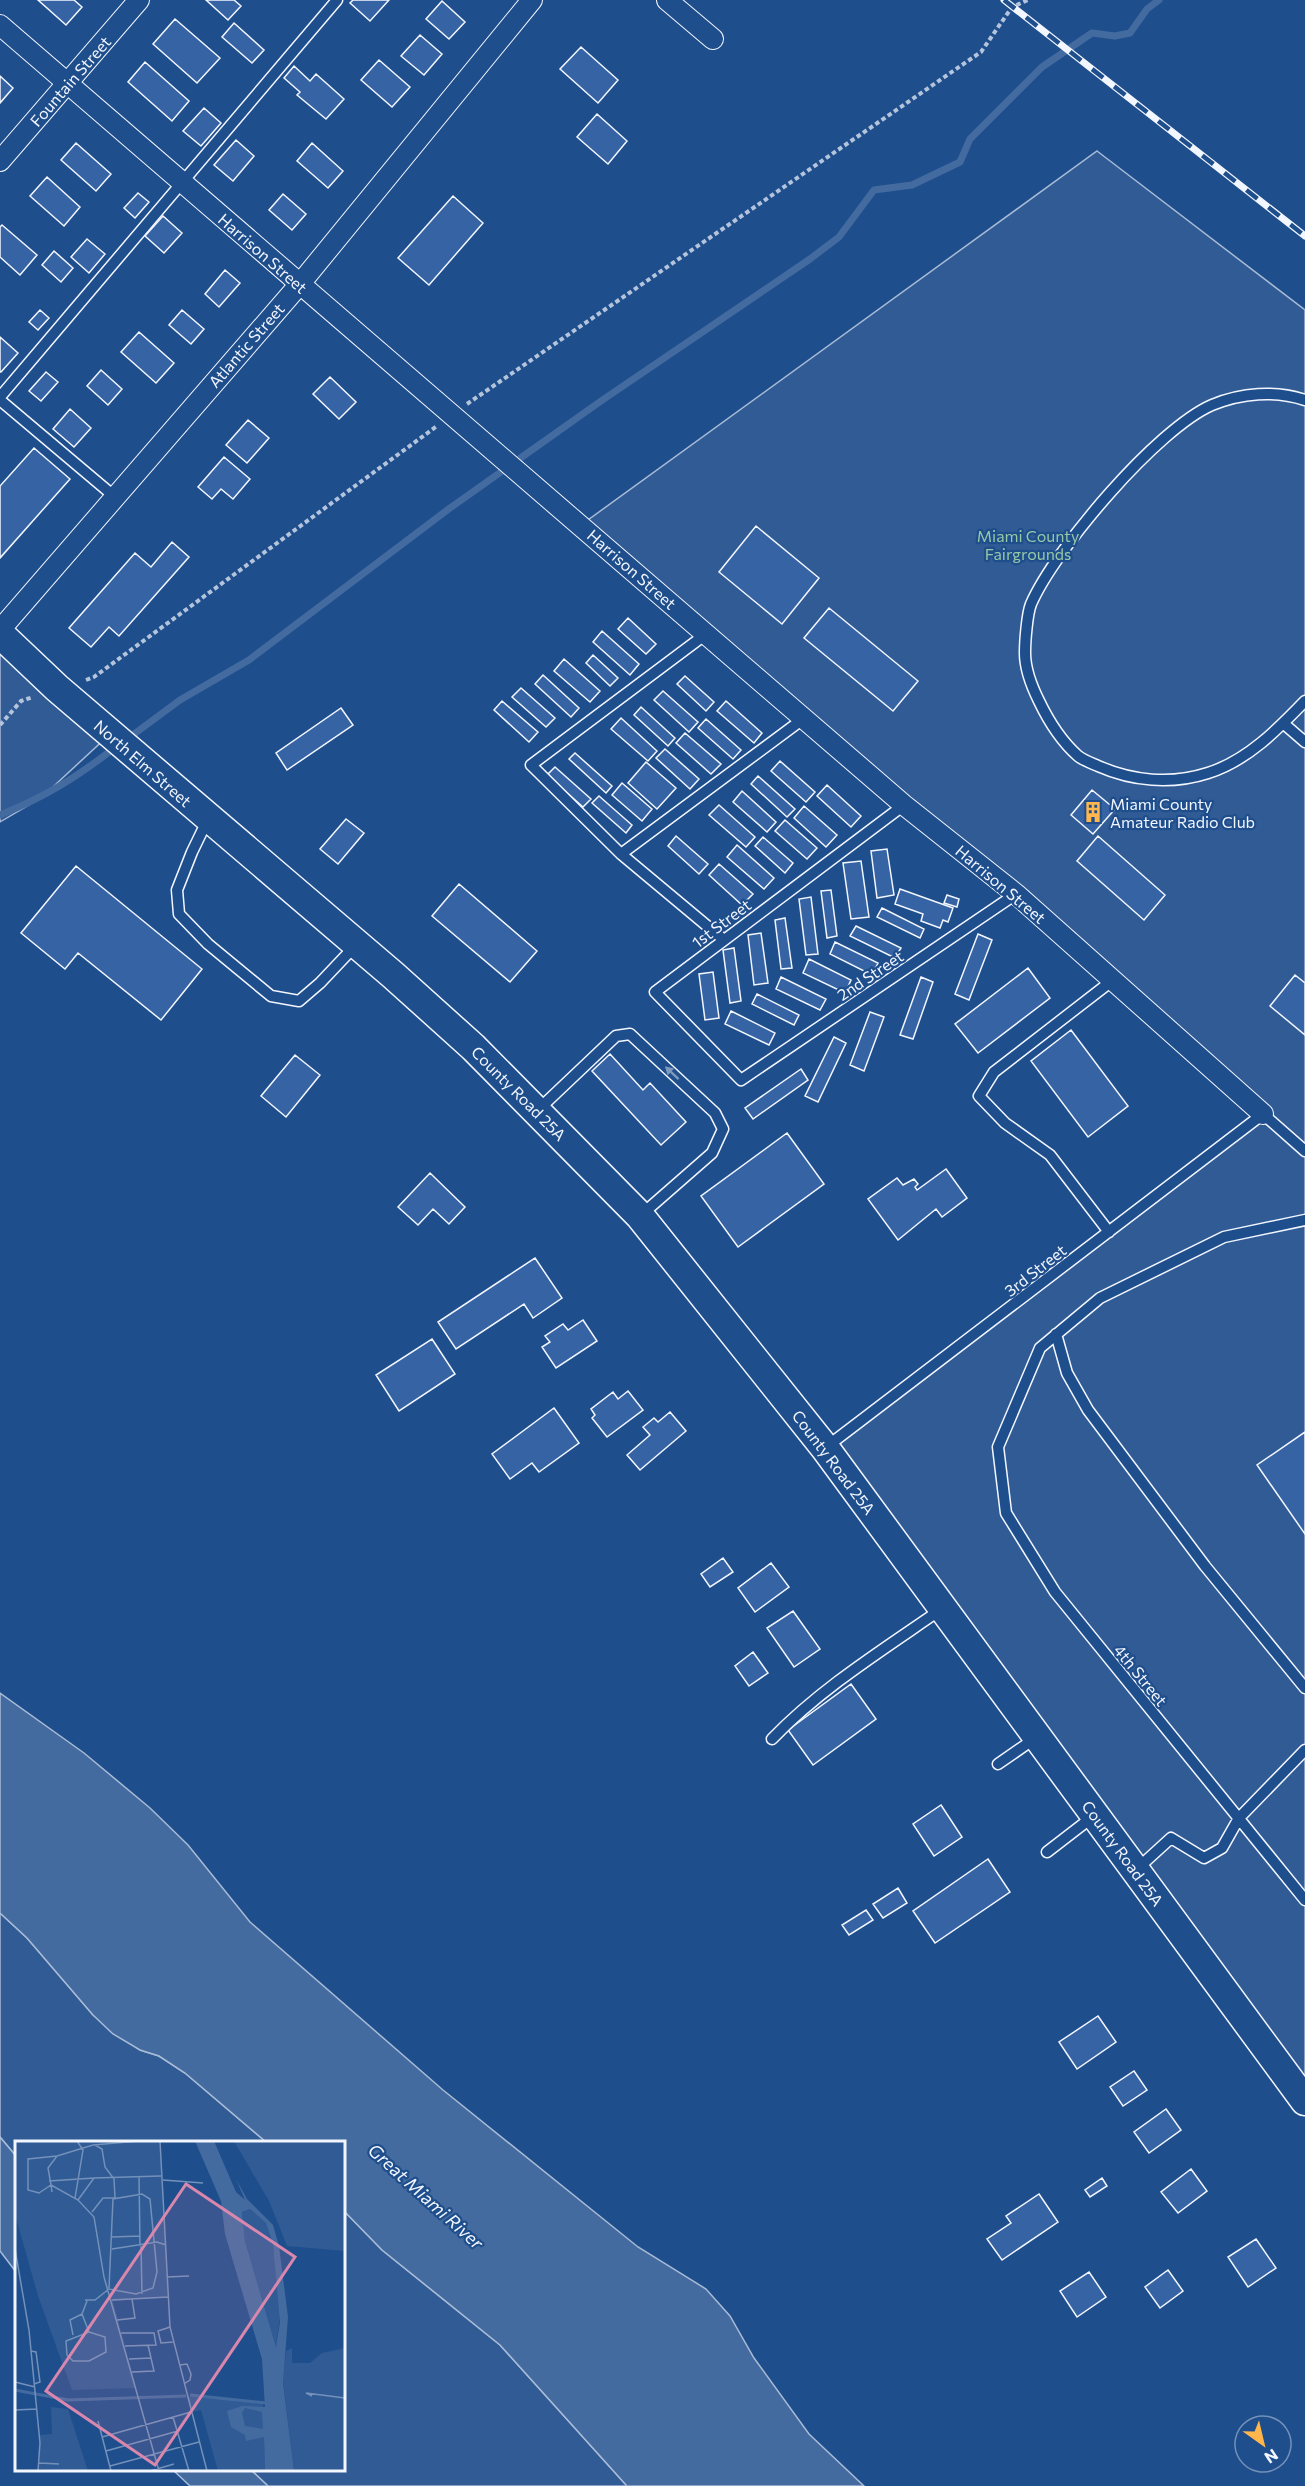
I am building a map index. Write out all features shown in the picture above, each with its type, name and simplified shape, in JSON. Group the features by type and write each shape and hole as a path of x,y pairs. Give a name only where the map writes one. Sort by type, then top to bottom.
{"main road":[{"name":"North Elm Street","path":"0,632 57,688 290,889"},
{"name":"County Road 25A","path":"290,889 473,1047 640,1216 825,1448 1305,2101"}],"street":[{"name":"Fountain Street","path":"0,161 139,0"},
{"name":"Atlantic Street","path":"0,632 299,285 532,0"},
{"path":"667,0 713,39"},
{"name":"Harrison Street","path":"0,25 803,719 904,805 1016,894 1263,1114"}],"lane":[{"path":"115,497 0,399 337,0"},
{"path":"1305,400 1254,393 1211,406 1167,435 1118,485 1062,551 1030,606 1025,654 1033,688 1051,726 1080,757 1121,776 1161,781 1208,773 1246,755 1305,701"},
{"path":"706,634 531,765 621,854 724,940"},
{"path":"621,854 803,719"},
{"path":"1283,723 1305,742"},
{"name":"1st Street","path":"741,1080 655,992 904,805"},
{"path":"208,819 177,890 179,914 208,944 271,996 299,1001 320,983 356,945"},
{"name":"2nd Street","path":"741,1080 1016,894"},
{"path":"1109,1232 1050,1155 1005,1123 979,1096 994,1072 1113,980"},
{"path":"537,1111 616,1036 630,1034 715,1113 723,1129 712,1153 640,1216"},
{"path":"1263,1114 1305,1151"},
{"name":"3rd Street","path":"825,1448 1263,1114"},
{"path":"1305,1220 1224,1237 1100,1298 1056,1334 1067,1373 1088,1410 1204,1566 1305,1688"},
{"name":"4th Street","path":"1056,1334 1040,1348 998,1447 1006,1513 1055,1592 1305,1900"},
{"path":"772,1739 790,1720 833,1687 943,1608"},
{"path":"998,1764 1037,1736"},
{"path":"1136,1869 1171,1838 1204,1858 1222,1848 1239,1818 1305,1750"},
{"path":"1047,1852 1096,1815"}],"path":[{"path":"0,725 21,701 94,677 451,416 981,52 1012,7 1028,0"}],"shaded area":[{"name":"Miami County Fairgrounds","path":"1097,151 1305,310 1305,2101 825,1448 1262,1115 581,525"},
{"path":"0,634 110,734 41,798 0,822"},
{"path":"0,1913 27,1938 93,2015 140,2050 159,2056 185,2073 265,2141 15,2141 15,2155 0,2137"},
{"path":"345,2212 382,2250 500,2345 627,2486 268,2486 252,2471 345,2471"}],"water":[{"name":"Great Miami River","path":"0,1693 84,1753 150,1808 188,1845 250,1922 443,2090 638,2247 706,2289 730,2316 754,2358 809,2434 864,2486 627,2486 500,2345 382,2250 345,2212 345,2141 265,2141 185,2073 159,2056 140,2050 113,2034 93,2015 27,1938 0,1913"},
{"path":"0,2137 15,2155 15,2271 0,2251"},
{"path":"174,2471 252,2471 268,2486 190,2486"}],"building":[{"path":"38,0 74,0 82,7 66,25"},
{"path":"206,0 234,0 241,6 228,20"},
{"path":"353,0 389,0 370,21 350,3"},
{"path":"442,1 465,22 449,39 426,19"},
{"path":"175,19 220,58 197,83 153,44"},
{"path":"234,23 264,50 252,63 222,37"},
{"path":"420,35 442,54 424,75 401,56"},
{"path":"581,47 618,80 598,103 560,69"},
{"path":"379,60 410,87 392,107 361,80"},
{"path":"145,62 189,101 172,121 128,82"},
{"path":"294,66 310,81 316,74 344,99 326,119 297,95 300,92 284,78"},
{"path":"0,76 13,88 0,103"},
{"path":"204,108 221,123 201,146 183,131"},
{"path":"597,114 627,141 608,164 577,137"},
{"path":"236,140 254,156 233,181 214,165"},
{"path":"76,143 111,174 96,191 61,160"},
{"path":"312,143 343,171 328,188 297,161"},
{"path":"47,177 80,207 64,226 30,196"},
{"path":"138,193 149,202 135,218 124,208"},
{"path":"283,194 306,214 292,230 269,210"},
{"path":"453,196 483,223 429,285 398,258"},
{"path":"163,216 182,233 164,253 145,236"},
{"path":"2,225 37,255 20,275 0,257 0,227"},
{"path":"87,239 105,254 89,273 71,257"},
{"path":"54,251 73,268 61,282 42,265"},
{"path":"225,270 240,283 219,307 205,294"},
{"path":"40,310 49,318 38,330 29,322"},
{"path":"182,310 204,329 191,344 169,325"},
{"path":"139,332 174,363 156,383 121,352"},
{"path":"0,337 18,353 1,372 0,372"},
{"path":"101,370 122,389 108,405 87,386"},
{"path":"46,372 58,382 41,401 29,391"},
{"path":"330,377 356,402 339,419 313,394"},
{"path":"70,409 91,428 74,447 53,429"},
{"path":"248,420 269,438 247,463 226,445"},
{"path":"34,448 70,479 0,558 0,486"},
{"path":"224,457 250,479 233,499 221,489 212,499 198,487"},
{"path":"756,526 819,578 782,624 719,572"},
{"path":"172,542 189,557 119,636 109,627 91,647 69,628 135,553 151,567"},
{"path":"829,608 918,681 893,711 804,638"},
{"path":"628,618 656,644 646,654 618,629"},
{"path":"602,631 639,664 630,675 593,642"},
{"path":"593,655 618,678 610,686 586,663"},
{"path":"564,659 600,691 590,702 554,671"},
{"path":"543,675 579,708 571,717 535,684"},
{"path":"685,676 714,702 706,711 677,684"},
{"path":"521,688 555,718 546,727 512,697"},
{"path":"663,691 698,722 689,732 654,700"},
{"path":"502,701 538,732 529,742 494,710"},
{"path":"726,701 762,733 754,743 717,711"},
{"path":"641,707 675,738 668,746 634,715"},
{"path":"341,708 353,725 287,770 276,753"},
{"path":"621,718 657,751 648,761 611,729"},
{"path":"706,719 741,750 733,759 698,728"},
{"path":"685,733 721,764 711,774 676,743"},
{"path":"665,749 699,779 690,789 656,758"},
{"path":"575,753 612,786 606,793 569,759"},
{"path":"780,761 815,792 806,802 771,771"},
{"path":"646,762 676,788 657,809 628,783"},
{"path":"555,767 591,799 583,807 547,775"},
{"path":"758,776 795,809 787,817 751,784"},
{"path":"622,783 652,809 642,821 612,795"},
{"path":"827,785 861,816 851,827 817,796"},
{"name":"Miami County Amateur Radio Club","path":"1092,790 1115,809 1093,834 1071,815"},
{"path":"742,791 776,822 767,832 733,802"},
{"path":"599,796 632,825 626,833 592,803"},
{"path":"719,805 755,837 746,847 709,815"},
{"path":"804,806 837,835 826,847 794,818"},
{"path":"346,819 364,833 338,864 320,849"},
{"path":"785,820 817,848 807,859 775,831"},
{"path":"676,836 708,864 699,874 668,846"},
{"path":"1098,836 1165,895 1144,920 1077,861"},
{"path":"763,837 793,863 785,873 755,846"},
{"path":"737,845 774,878 764,889 727,857"},
{"path":"887,849 894,895 877,898 871,851"},
{"path":"861,861 869,917 851,919 843,863"},
{"path":"719,864 753,894 742,905 709,875"},
{"path":"76,866 202,969 161,1020 78,953 65,969 21,933"},
{"path":"459,884 537,951 510,982 432,916"},
{"path":"900,889 953,908 948,922 943,920 940,928 921,921 923,914 895,904"},
{"path":"831,890 837,936 827,938 821,891"},
{"path":"947,895 959,899 957,907 944,903"},
{"path":"811,897 818,954 806,955 799,899"},
{"path":"882,908 924,929 920,938 877,917"},
{"path":"785,918 792,968 781,969 775,920"},
{"path":"856,926 901,948 895,958 850,936"},
{"path":"761,933 768,983 754,985 748,935"},
{"path":"978,934 992,940 969,1000 955,994"},
{"path":"835,942 878,963 872,975 830,954"},
{"path":"734,948 741,1001 730,1003 723,950"},
{"path":"809,959 851,980 845,993 803,973"},
{"path":"1028,968 1050,998 978,1053 955,1024"},
{"path":"713,972 719,1018 705,1020 699,974"},
{"path":"1295,975 1305,983 1305,1035 1270,1006"},
{"path":"781,977 826,999 820,1010 776,989"},
{"path":"921,977 933,982 913,1039 900,1035"},
{"path":"757,994 799,1015 794,1025 752,1004"},
{"path":"731,1011 775,1033 769,1045 725,1024"},
{"path":"870,1012 884,1017 864,1071 850,1065"},
{"path":"1071,1030 1128,1106 1088,1137 1031,1061"},
{"path":"834,1037 846,1043 818,1102 805,1096"},
{"path":"610,1054 643,1090 650,1083 686,1122 661,1145 592,1071"},
{"path":"295,1055 320,1075 286,1117 261,1096"},
{"path":"801,1069 808,1080 753,1119 745,1108"},
{"path":"787,1133 824,1184 738,1247 701,1196"},
{"path":"946,1169 967,1198 942,1217 936,1209 898,1240 868,1199 897,1178 903,1185 914,1179 918,1184 915,1187 917,1190"},
{"path":"430,1173 465,1207 449,1224 433,1209 418,1225 398,1207"},
{"path":"535,1258 562,1298 533,1318 524,1304 456,1349 438,1322"},
{"path":"583,1320 597,1341 556,1368 542,1347 550,1342 545,1336 563,1324 568,1330"},
{"path":"432,1339 455,1374 399,1411 376,1375"},
{"path":"628,1391 643,1410 607,1437 592,1418 595,1415 591,1409 613,1392 618,1399"},
{"path":"554,1408 579,1443 539,1472 532,1463 510,1479 492,1454"},
{"path":"670,1412 686,1431 640,1470 627,1455 650,1435 643,1427 654,1418 658,1422"},
{"path":"1305,1432 1305,1534 1257,1465"},
{"path":"723,1558 733,1572 710,1587 701,1574"},
{"path":"771,1563 789,1587 755,1612 738,1588"},
{"path":"793,1611 820,1649 794,1667 767,1628"},
{"path":"753,1652 768,1673 749,1686 735,1666"},
{"path":"851,1684 876,1719 813,1765 788,1730"},
{"path":"941,1805 962,1837 934,1856 913,1824"},
{"path":"988,1859 1010,1892 935,1943 913,1911"},
{"path":"898,1888 907,1903 883,1918 873,1904"},
{"path":"866,1910 873,1920 849,1935 842,1925"},
{"path":"1098,2016 1116,2042 1077,2069 1059,2042"},
{"path":"1134,2071 1147,2090 1123,2106 1110,2087"},
{"path":"1166,2109 1181,2130 1149,2153 1134,2132"},
{"path":"1191,2169 1207,2191 1178,2213 1161,2192"},
{"path":"1102,2178 1107,2186 1090,2197 1085,2190"},
{"path":"1039,2194 1058,2222 1002,2260 987,2239 1011,2223 1006,2216"},
{"path":"1256,2239 1276,2268 1248,2287 1228,2257"},
{"path":"1168,2270 1183,2291 1160,2308 1145,2287"},
{"path":"1089,2272 1106,2297 1077,2317 1060,2291"}],"waterway":[{"path":"126,740 180,700 249,660 450,508 601,401 810,259 839,237 874,190 912,185 960,162 970,139 1042,67 1092,33 1115,36 1130,33 1147,9 1159,0"},
{"path":"0,815 61,785 117,746"}],"railway":[{"path":"1004,0 1305,236"}],"place":[{"name":"Miami County Amateur Radio Club","path":"1093,812"}]}
